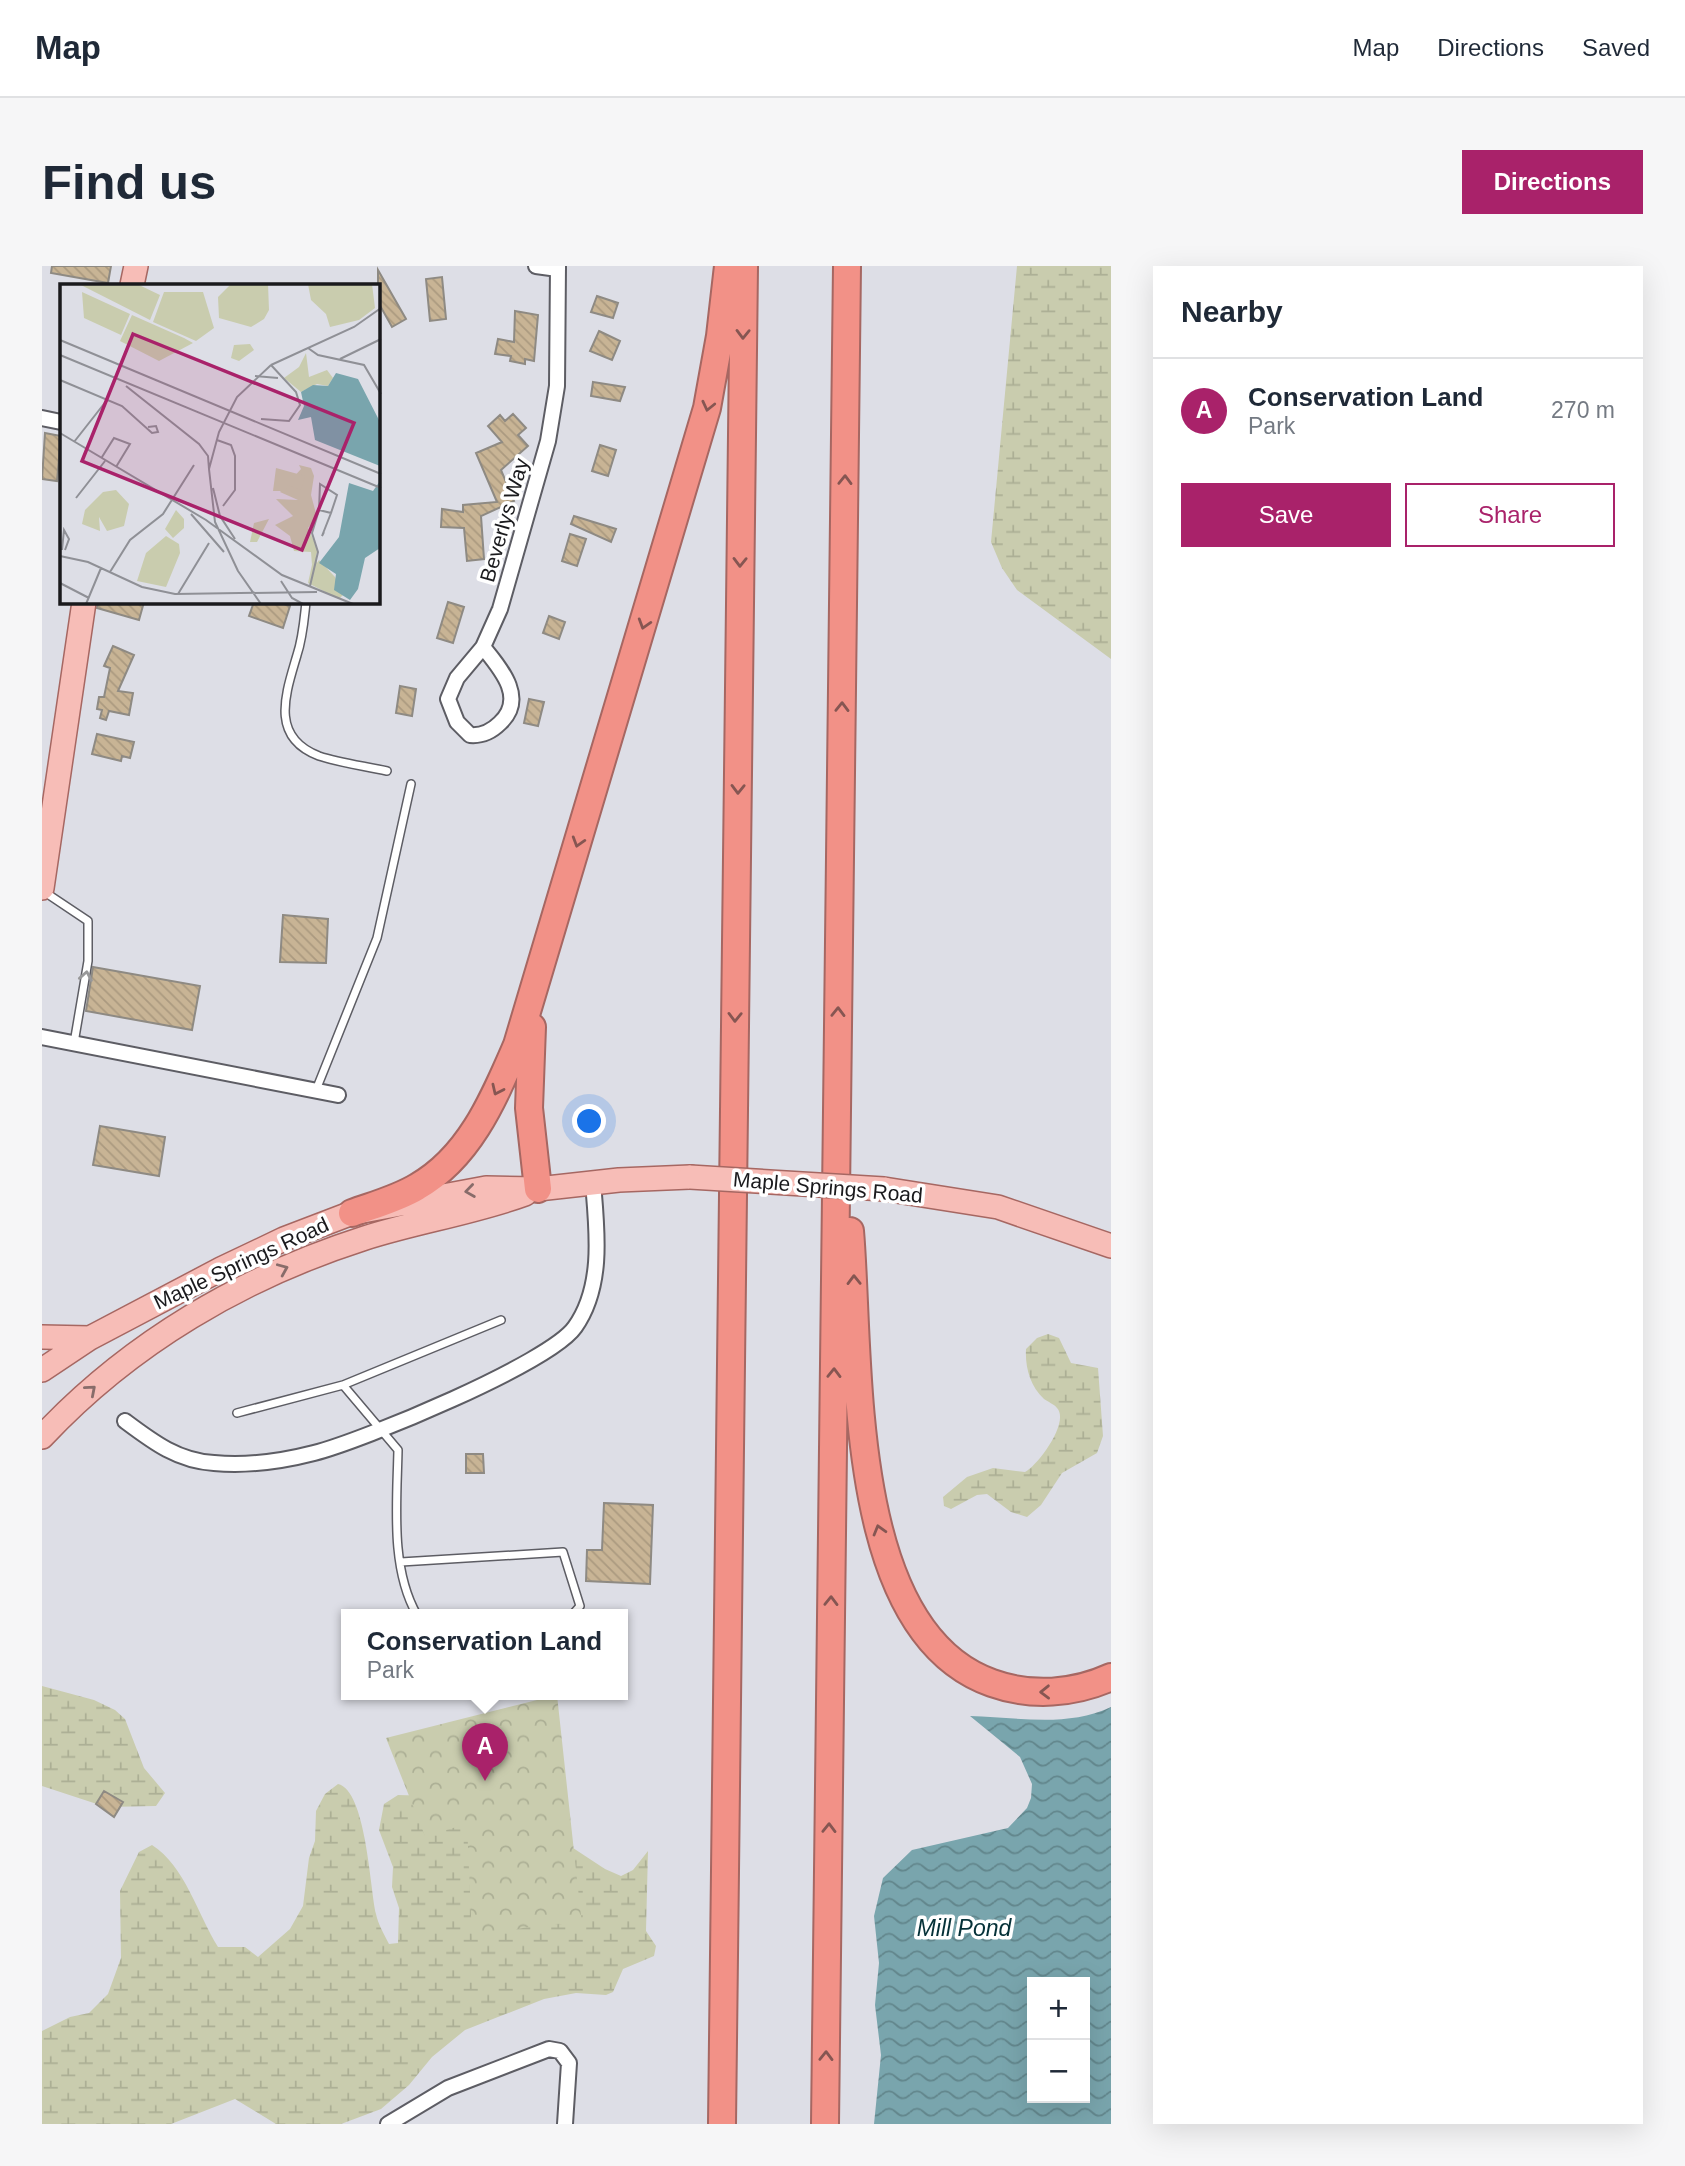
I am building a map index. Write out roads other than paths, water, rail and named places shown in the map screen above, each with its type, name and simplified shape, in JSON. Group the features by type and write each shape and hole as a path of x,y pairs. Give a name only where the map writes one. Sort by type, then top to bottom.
{"highway":[{"path":"352,1213 415,1188 456,1156 480,1123 517,1045 707,408 720,336 728,266"},
{"path":"722,2124 744,266"},
{"path":"825,2124 847,266"},
{"path":"538,980 528,1077 533,1157 538,1189"},
{"path":"837,1081 854,1272 860,1399 872,1496 892,1571 912,1611 938,1646 966,1671 984,1680 1003,1687 1042,1692 1082,1688 1111,1677"}],"main road":[{"path":"132,284 136,266"},
{"path":"42,889 85,604"},
{"name":"Maple Springs Road","path":"42,1370 90,1338 255,1252 352,1213 486,1188 538,1189 691,1177 884,1189 998,1207 1042,1220 1111,1247"},
{"name":"Maple Springs Road","path":"42,1437 79,1401 139,1351 231,1292 364,1238 492,1206 538,1189"},
{"path":"42,1337 90,1338"}],"street":[{"path":"536,266 558,268"},
{"name":"Beverlys Way","path":"483,647 504,674 512,705 508,715 497,727 481,734 470,735 457,722 448,699 457,678 483,647 500,609 520,544 556,401 558,268"},
{"path":"42,418 60,422"},
{"path":"42,1037 338,1095"},
{"path":"125,1422 167,1451 196,1461 227,1464 306,1455 380,1430 526,1364 570,1334 587,1306 594,1283 596,1240 593,1183"},
{"path":"388,2124 447,2088 549,2049 564,2054 569,2063 565,2124"}],"lane":[{"path":"306,604 304,630 285,690 285,720 291,738 317,755 387,771"},
{"path":"316,1090 377,938 411,784"},
{"path":"42,889 88,921 89,961 74,1043"},
{"path":"237,1413 343,1385 501,1320"},
{"path":"343,1385 398,1450 397,1510 401,1562 415,1609"},
{"path":"401,1562 563,1552 580,1606 577,1609"}],"water":[{"name":"Mill Pond","path":"1111,1707 1111,2124 874,2124 881,2055 875,2005 879,1963 874,1916 883,1878 912,1850 1008,1828 1027,1808 1032,1784 1020,1757 970,1716 1042,1720 1077,1717"}],"place":[{"name":"Conservation Land","path":"485,1781"}]}
